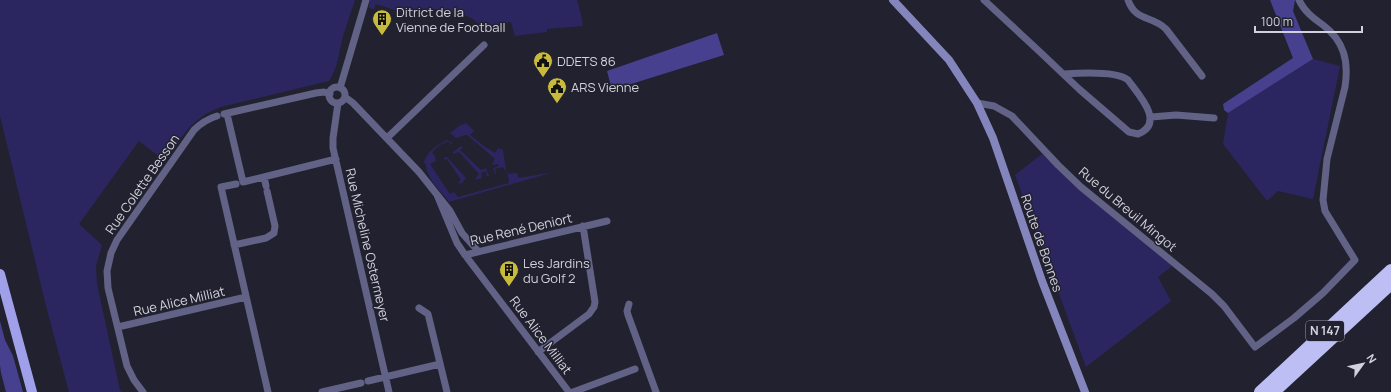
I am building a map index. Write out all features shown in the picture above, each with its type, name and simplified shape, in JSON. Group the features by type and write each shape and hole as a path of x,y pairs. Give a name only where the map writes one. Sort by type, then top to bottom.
{"highway":[{"name":"N 147","path":"1276,388 1391,270"},
{"name":"N 147","path":"1260,392 1276,388 1391,284"},
{"path":"1250,392 1262,382 1276,388"}],"main road":[{"path":"0,275 32,392"}],"street":[{"path":"340,88 366,0"},
{"path":"984,0 1079,89 1129,132 1134,134 1143,131 1148,127 1151,117 1148,108 1128,80 1122,76 1064,74"},
{"path":"1128,0 1136,14 1160,24 1166,29 1202,76"},
{"name":"Rue du Breuil Mingot","path":"977,103 994,106 1012,116 1081,187 1212,294 1224,306 1255,347 1294,318 1317,298 1355,260 1325,211 1322,200 1327,159 1346,87 1347,75 1345,57 1334,34 1307,12 1299,0"},
{"name":"Route de Bonnes","path":"896,1 948,60 977,103 993,138 1042,281 1086,392"},
{"path":"387,138 484,45"},
{"path":"340,88 335,88 330,94 332,100 338,103 343,101 345,97"},
{"path":"340,88 345,93 345,97 353,103 419,172 450,210 462,233 478,251"},
{"name":"Rue Colette Besson","path":"143,392 134,380 127,366 108,288 107,271 111,253 117,240 194,130 201,123 210,118 316,93 324,92 330,94"},
{"name":"Rue Micheline Ostermeyer","path":"338,103 333,143 390,392"},
{"path":"222,115 239,183"},
{"path":"1151,117 1176,115 1214,118"},
{"path":"268,392 221,187 336,159"},
{"path":"234,245 266,238 274,233 275,226 264,177"},
{"path":"437,195 458,244 465,255"},
{"name":"Rue René Deniort","path":"465,255 607,221"},
{"name":"Rue René Deniort","path":"538,352 592,312 594,302 583,226"},
{"name":"Rue Alice Milliat","path":"465,255 569,392"},
{"name":"Rue Alice Milliat","path":"118,327 246,297"},
{"path":"629,304 628,315 656,392"},
{"path":"419,308 428,314 447,392"},
{"path":"322,392 440,364"},
{"path":"573,392 635,369"}],"shaded area":[{"path":"0,0 355,0 343,36 336,65 329,81 221,107 210,112 189,128 180,138 165,161 139,141 79,224 102,245 96,266 97,284 120,390 122,392 69,392 46,306 0,116"},
{"path":"370,0 577,0 583,26 547,29 547,32 515,36 511,22 496,25 487,33 473,19 452,11 418,9 413,16 376,4 374,9 369,8"},
{"path":"1270,0 1295,0 1293,11 1313,59 1228,113 1224,110 1223,104 1293,58"},
{"path":"717,33 724,55 612,90 607,71"},
{"path":"1313,59 1340,66 1313,199 1278,191 1267,201 1223,144 1228,113"},
{"path":"466,123 474,131 470,135 484,146 495,153 498,148 503,150 506,171 508,174 517,173 519,178 554,172 449,202 434,184 428,174 426,164 424,163 430,152 447,140 453,144 448,141 440,145 432,152 436,161 430,164 450,194 454,192 458,197 509,183 508,175 503,167 495,169 495,174 493,168 499,166 498,164 492,164 495,159 467,135 456,138 450,133"},
{"path":"461,146 463,147 460,150 481,170 486,168 489,176 487,176 486,171 481,173 481,178 476,180 479,174 459,152 453,154 453,152"},
{"path":"1042,154 1172,266 1158,277 1171,301 1086,367 1015,175"},
{"path":"447,157 466,178 462,183 457,184 461,180 447,159 443,160"},
{"path":"0,321 5,340 13,356 23,392 6,392 0,365"}],"place":[{"name":"Ditrict de la Vienne de Football","path":"382,36"},
{"name":"DDETS 86","path":"543,78"},
{"name":"ARS Vienne","path":"557,104"},
{"name":"Les Jardins du Golf 2","path":"509,287"}]}
